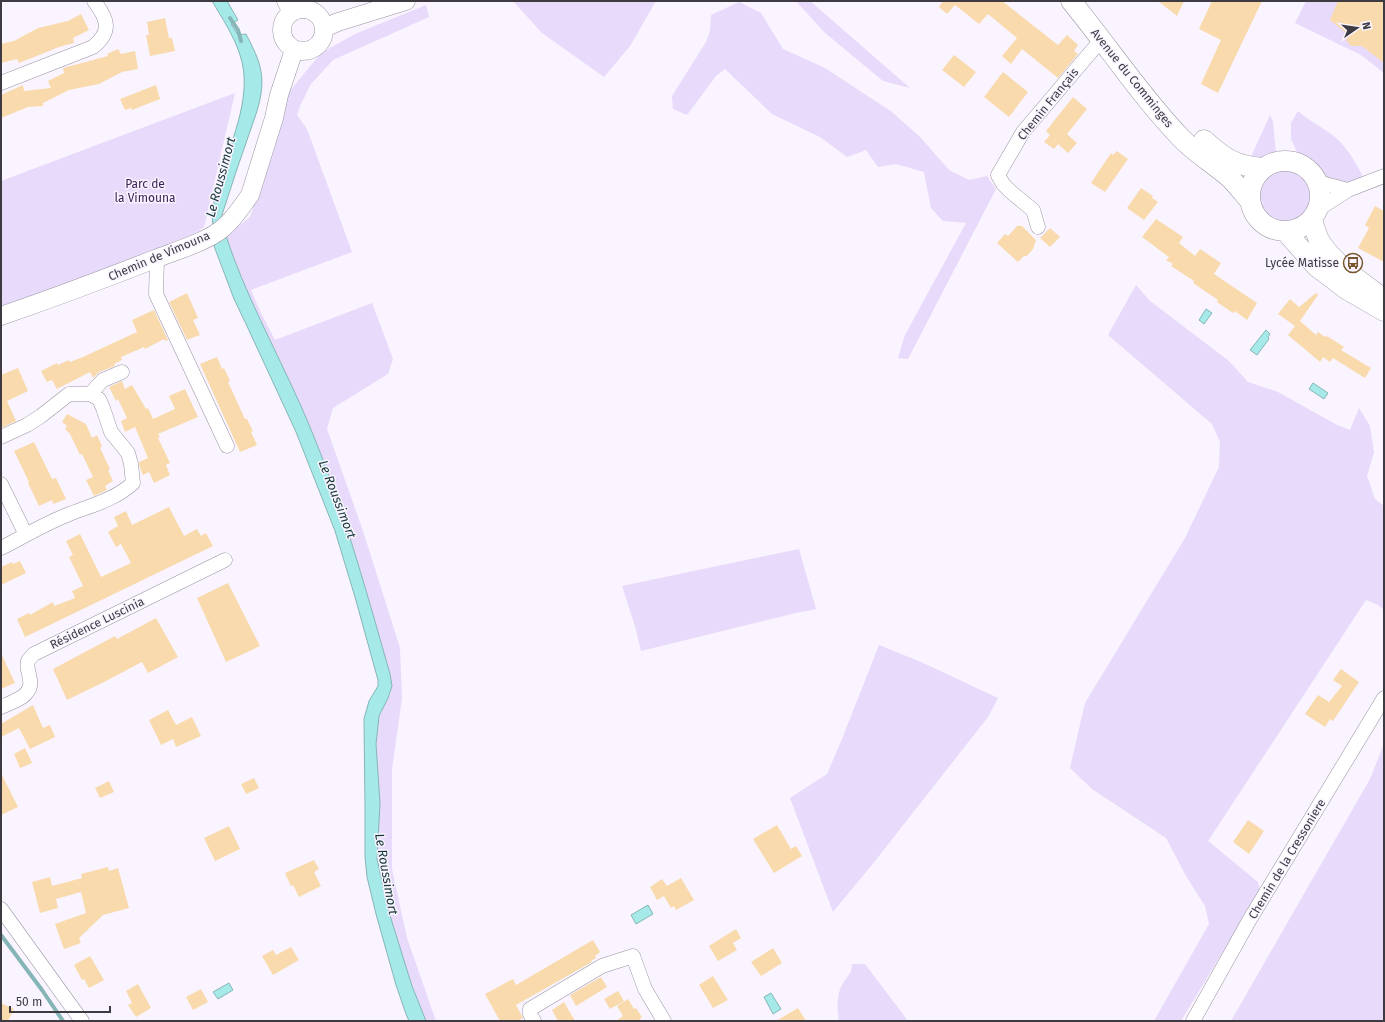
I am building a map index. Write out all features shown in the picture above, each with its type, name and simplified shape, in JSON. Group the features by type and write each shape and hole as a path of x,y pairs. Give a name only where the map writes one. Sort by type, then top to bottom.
{"main road":[{"name":"Avenue du Comminges","path":"1071,1 1146,99 1181,139 1229,177 1250,201"},
{"name":"Avenue du Comminges","path":"1086,1 1110,35 1156,92 1184,123 1215,150 1232,162 1251,167 1263,168"},
{"path":"1315,215 1299,229 1286,232 1272,229 1260,222 1252,210 1250,201 1250,190 1256,176 1263,168 1279,161 1294,162 1308,169 1318,182 1320,190 1320,199 1315,215 1319,238 1333,258 1384,299"},
{"path":"1286,232 1317,267 1346,289 1384,310"}],"street":[{"path":"1,84 93,46 101,40 104,35 106,20 94,1"},
{"path":"324,28 338,22 406,1"},
{"path":"287,7 311,11 320,18 324,28 322,39 315,47 305,51 294,50 285,42 281,29 287,7"},
{"name":"Chemin Français","path":"1038,227 1033,210 1003,184 998,175 1023,132 1101,40"},
{"name":"Chemin de Vimouna","path":"1,316 90,285 186,248 216,232 243,206 250,195 274,118 279,95 294,50"},
{"path":"1315,215 1348,190 1384,176"},
{"path":"1318,182 1348,190"},
{"path":"157,258 156,294 227,446"},
{"path":"90,394 103,380 122,372"},
{"path":"1,437 32,422 69,394 90,394 99,399 111,432 128,453 131,464 132,483 125,491 116,496 66,515 1,548"},
{"path":"1,484 26,536"},
{"name":"Résidence Luscinia","path":"1,707 22,697 28,689 30,684 30,675 27,666 28,661 34,654 225,560"},
{"name":"Chemin de la Cressoniere","path":"1193,1021 1250,919 1384,698"},
{"path":"1,909 82,1021"},
{"path":"534,1021 530,1014 530,1009 602,966 634,956 645,989 664,1021"}],"green space":[{"path":"513,1 656,1 630,46 604,77 542,33"},
{"path":"796,1 810,1 910,88 883,81 824,32"},
{"path":"1306,1 1384,1 1384,73 1361,55 1295,23"},
{"path":"739,2 761,13 783,49 825,68 892,112 921,138 949,170 969,180 987,176 996,189 908,359 898,358 905,335 966,223 943,221 931,208 924,172 896,164 878,167 866,150 847,157 820,137 772,114 725,69 716,76 687,115 673,109 672,96 706,42 710,31 711,15"},
{"path":"426,5 429,17 333,60 311,84 297,115 307,129 352,252 251,290 275,340 372,303 393,359 388,374 333,408 327,429 364,534 400,648 402,698 392,769 392,869 407,938 436,1021 426,1021 412,986 388,909 377,859 380,803 376,744 379,716 391,692 390,674 350,538 327,470 300,404 242,279 226,236 250,217 275,147 289,92 321,53 355,34"},
{"name":"Parc de la Vimouna","path":"235,93 204,227 184,242 1,308 1,181"},
{"path":"1298,111 1310,121 1331,134 1346,148 1363,177 1343,184 1326,179 1312,162 1297,152 1291,139 1291,123"},
{"path":"1270,115 1273,122 1276,153 1259,160 1249,161"},
{"path":"1280,169 1290,169 1305,177 1311,186 1313,197 1311,208 1305,217 1290,225 1280,225 1269,220 1262,213 1257,202 1257,192 1262,181 1269,174"},
{"path":"1136,285 1150,301 1229,361 1248,382 1278,392 1337,425 1350,430 1359,408 1370,426 1374,452 1367,476 1375,499 1384,506 1384,610 1378,605 1366,600 1208,841 1258,882 1260,890 1181,1021 1154,1021 1209,924 1205,906 1186,876 1166,838 1092,789 1070,768 1085,703 1185,538 1219,467 1220,442 1212,424 1108,335"},
{"path":"799,549 816,609 641,651 635,626 622,586"},
{"path":"879,645 921,662 998,698 988,717 833,912 790,798 827,774"},
{"path":"1384,744 1384,1021 1231,1021 1370,779"},
{"path":"852,964 865,964 908,1021 839,1021 839,992 850,972"}],"shaded area":[{"path":"212,1 227,1 238,20 231,24 238,35 246,34 259,62 262,79 262,89 257,111 221,218 213,226 212,213 214,200 240,114 244,84 240,55 228,27"},
{"path":"226,236 242,279 300,404 327,470 350,538 390,674 392,686 379,716 376,744 380,803 377,859 388,909 412,986 426,1021 409,1021 406,1014 396,985 367,877 365,857 364,719 369,701 378,686 378,680 335,531 296,432 234,299 214,246 220,239"},
{"path":"1206,309 1212,313 1204,324 1199,320"},
{"path":"1266,330 1270,334 1268,337 1269,339 1257,355 1250,350"},
{"path":"1313,383 1328,393 1324,399 1309,389"},
{"path":"648,905 653,914 636,924 631,915"},
{"path":"229,983 233,990 218,999 213,992"},
{"path":"771,993 781,1009 773,1014 764,997"}],"building":[{"path":"943,1 1002,1 1058,45 1067,35 1078,45 1074,51 1078,54 1058,78 1022,49 1011,64 1002,56 1017,38 988,14 979,24 955,5 947,14 939,7"},
{"path":"1158,1 1184,1 1177,16"},
{"path":"1212,1 1262,1 1218,93 1201,84 1221,40 1199,29"},
{"path":"1338,1 1384,1 1384,63 1362,46 1351,46 1347,41 1346,33 1330,20"},
{"path":"81,14 89,30 73,38 74,43 59,47 19,63 17,59 1,63 1,44 14,41 38,28 68,21"},
{"path":"165,18 169,38 172,38 175,51 150,56 146,35 149,35 147,22"},
{"path":"118,49 121,54 135,51 138,69 122,72 99,84 69,90 43,103 43,106 28,107 1,118 1,95 23,85 24,91 51,88 48,81 64,73 63,68 108,56 107,54"},
{"path":"954,55 976,72 964,87 942,70"},
{"path":"1003,72 1028,92 1009,117 984,97"},
{"path":"156,85 160,99 132,110 131,108 125,110 120,99"},
{"path":"1073,97 1087,109 1067,134 1077,143 1068,153 1058,144 1054,149 1044,142 1050,135 1046,131"},
{"path":"1117,151 1128,159 1105,192 1091,183 1111,153 1113,155"},
{"path":"1141,188 1153,196 1152,198 1158,202 1144,220 1127,208"},
{"path":"1375,206 1384,211 1384,262 1358,248 1369,228 1365,225"},
{"path":"1156,219 1183,237 1179,243 1195,256 1200,249 1221,263 1214,274 1257,303 1247,320 1235,311 1233,313 1217,302 1218,300 1193,283 1194,281 1171,266 1173,264 1166,260 1169,257 1142,237"},
{"path":"1017,226 1022,226 1036,240 1033,249 1027,256 1024,256 1018,262 997,243 1005,234 1008,236"},
{"path":"1050,228 1060,237 1050,247 1040,238"},
{"path":"187,293 198,318 193,320 200,335 187,340 169,302"},
{"path":"1316,293 1318,295 1300,321 1316,335 1318,332 1325,337 1327,336 1344,347 1341,350 1371,368 1365,378 1333,358 1330,362 1323,357 1320,362 1288,335 1295,326 1278,314 1290,299 1299,307"},
{"path":"154,310 168,340 165,341 164,339 145,349 144,347 121,357 122,360 114,364 115,366 99,372 93,378 90,372 57,389 52,380 47,382 41,371 57,363 58,365 69,360 70,362 83,357 137,332 132,320"},
{"path":"217,357 222,369 224,368 230,381 228,382 245,419 247,419 253,431 251,432 257,445 240,452 200,364"},
{"path":"18,368 28,391 7,401 16,421 1,428 1,375"},
{"path":"122,381 125,389 132,385 146,409 148,408 153,419 175,409 169,396 185,389 198,417 158,434 160,437 158,438 170,463 166,465 170,475 154,483 149,472 143,475 140,468 139,462 148,458 135,427 125,432 121,421 127,418 118,399 116,401 109,387"},
{"path":"67,414 86,424 92,438 97,435 102,446 100,448 110,469 108,470 113,481 105,486 107,490 94,496 86,480 93,477 82,454 80,455 70,434 65,429 67,426 62,422"},
{"path":"34,442 52,479 56,478 66,499 53,504 52,500 39,506 14,451"},
{"path":"169,507 184,536 197,529 201,536 206,533 213,546 25,637 17,619 29,613 30,615 53,602 54,606 75,598 72,591 83,586 69,557 73,555 66,541 80,534 101,577 131,563 121,544 116,547 108,532 118,526 114,517 126,511 132,525"},
{"path":"20,561 26,573 1,585 1,567 12,562 13,564"},
{"path":"228,583 260,646 226,662 197,598"},
{"path":"156,618 178,657 148,673 142,662 67,700 53,669 115,636 117,639"},
{"path":"1,653 15,683 1,689"},
{"path":"1341,669 1359,682 1333,721 1330,719 1325,727 1305,714 1318,695 1329,702 1342,686 1333,680"},
{"path":"33,705 43,728 50,725 55,737 30,749 19,728 1,737 1,724"},
{"path":"168,710 176,725 192,717 201,736 176,747 173,739 161,745 149,720"},
{"path":"25,748 32,763 20,768 14,754"},
{"path":"1,773 18,807 1,815"},
{"path":"254,778 259,788 246,794 241,784"},
{"path":"109,781 114,792 100,798 95,788"},
{"path":"1248,820 1264,831 1249,854 1233,842"},
{"path":"777,825 791,849 796,846 802,856 774,873 753,839"},
{"path":"229,826 240,849 215,861 204,838"},
{"path":"314,860 319,869 314,872 321,886 299,897 293,885 291,886 285,873"},
{"path":"108,867 109,871 118,868 129,908 103,915 79,938 81,943 64,949 55,924 86,913 81,892 56,899 58,908 40,913 32,882 50,877 52,886 82,878 81,874"},
{"path":"681,878 694,900 676,910 674,906 671,908 664,896 657,900 650,887 662,879 667,886"},
{"path":"736,929 741,938 733,943 737,950 718,961 709,946"},
{"path":"593,940 600,952 595,956 596,958 591,961 592,962 516,1005 523,1018 517,1021 500,1021 485,994 513,979 516,985"},
{"path":"291,947 299,960 273,975 262,956 273,950 276,955"},
{"path":"773,948 782,963 761,976 751,962"},
{"path":"90,956 104,980 89,988 84,979 82,980 74,965"},
{"path":"713,976 728,1000 713,1008 699,985"},
{"path":"601,977 607,987 576,1006 570,995"},
{"path":"138,984 151,1008 136,1017 128,1005 132,1003 126,991"},
{"path":"201,989 208,1002 193,1010 186,997"},
{"path":"618,991 624,1001 610,1009 604,999"},
{"path":"628,999 634,1009 636,1008 642,1017 640,1018 641,1021 616,1021 623,1016 617,1006"},
{"path":"564,1002 575,1021 558,1021 552,1010"},
{"path":"1,1003 14,1009 8,1021 1,1021"},
{"path":"798,1008 806,1021 776,1021"}],"waterway":[{"name":"Le Roussimort","path":"230,18 238,30 241,41"},
{"path":"1,935 63,1021"}],"place":[{"name":"Lycée Matisse","path":"1353,263"}]}
